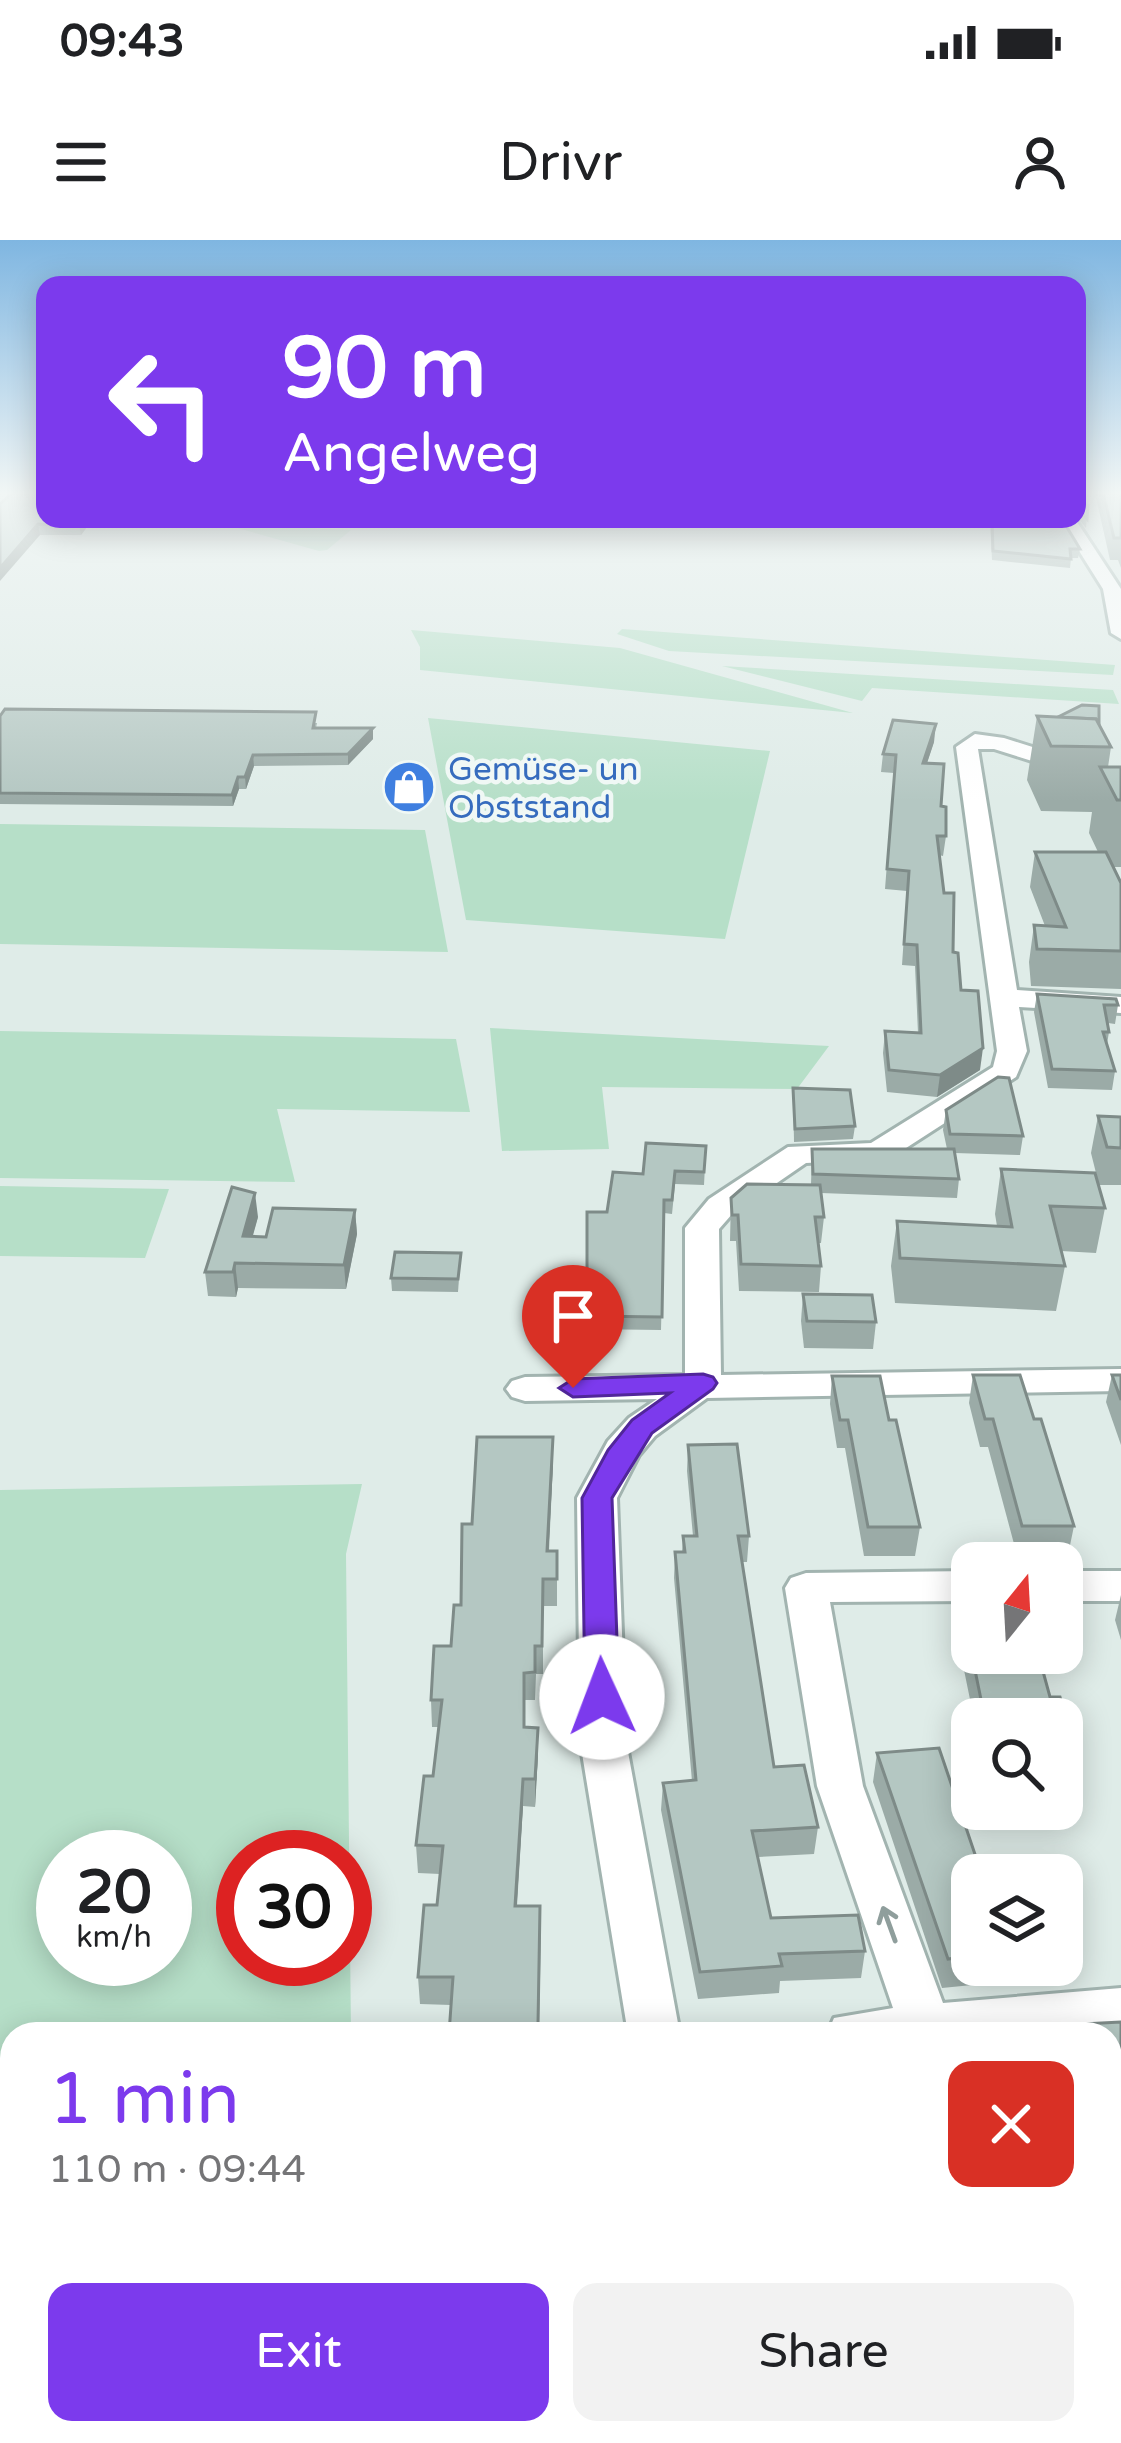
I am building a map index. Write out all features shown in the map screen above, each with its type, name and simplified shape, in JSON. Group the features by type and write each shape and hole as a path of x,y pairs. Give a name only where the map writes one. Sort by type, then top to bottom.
{"street":[{"path":"1113,596 1121,633"},
{"path":"703,1383 702,1228 721,1206 800,1154 878,1152 1006,1070 1012,1051 968,751 975,741 1026,751 1121,782"},
{"path":"1004,998 1121,1005"},
{"path":"526,1388 1121,1380"},
{"path":"652,2022 603,1741 597,1498 622,1450 642,1426 703,1383"},
{"path":"924,2022 840,1786 806,1588 951,1586"},
{"path":"1083,1586 1121,1586"},
{"path":"1014,2022 1121,2011"}],"green space":[{"path":"622,629 1115,665 1113,675 669,651 617,634"},
{"path":"411,630 620,648 853,713 420,670 420,647"},
{"path":"722,666 1113,690 1119,704 872,688 862,701"},
{"path":"428,718 770,751 725,939 466,920"},
{"path":"0,824 425,830 448,952 0,944"},
{"path":"490,1028 829,1046 797,1089 602,1087 609,1149 502,1151"},
{"path":"0,1031 456,1039 470,1112 277,1109 295,1182 0,1178"},
{"path":"0,1186 169,1189 145,1258 0,1256"},
{"path":"362,1484 346,1554 349,1830 216,1830 216,1986 350,1986 351,2022 0,2022 0,1490"}],"building":[{"path":"1082,705 1099,706 1099,724 1096,719 1058,717"},
{"path":"5,709 316,712 313,728 373,728 348,754 253,755 232,795 0,793 0,716"},
{"path":"1037,716 1096,719 1111,747 1051,746"},
{"path":"893,720 936,724 923,763 944,764 941,806 946,807 946,836 937,836 944,893 954,893 953,952 958,953 961,990 978,991 983,1048 940,1075 889,1070 885,1031 921,1033 917,945 904,944 909,871 887,869 896,755 883,754"},
{"path":"1100,767 1121,767 1121,800 1117,800"},
{"path":"1035,852 1106,852 1121,883 1121,951 1037,949 1034,925 1066,927"},
{"path":"1037,994 1116,999 1118,1005 1104,1005 1109,1032 1103,1032 1115,1071 1052,1069"},
{"path":"998,1077 1009,1078 1023,1136 950,1134 946,1110"},
{"path":"793,1088 850,1090 855,1126 795,1129"},
{"path":"1098,1116 1121,1117 1121,1148 1107,1147"},
{"path":"646,1143 706,1146 704,1172 675,1171 672,1200 664,1200 662,1317 587,1316 587,1212 607,1212 613,1172 643,1174"},
{"path":"812,1149 954,1149 959,1179 813,1174"},
{"path":"1001,1169 1095,1173 1105,1208 1050,1206 1065,1266 900,1258 897,1221 1012,1227"},
{"path":"747,1184 820,1185 824,1217 815,1217 821,1266 741,1264 738,1215 732,1215 731,1198"},
{"path":"232,1187 255,1193 243,1236 266,1237 273,1208 355,1210 344,1265 235,1263 233,1272 205,1272"},
{"path":"395,1252 461,1253 458,1279 391,1278"},
{"path":"803,1294 872,1295 876,1322 807,1321"},
{"path":"973,1375 1020,1375 1034,1419 1041,1419 1074,1526 1022,1526 993,1419 985,1419"},
{"path":"1112,1375 1121,1375 1121,1400"},
{"path":"832,1376 880,1376 889,1420 896,1420 920,1527 868,1527 848,1420 840,1420"},
{"path":"477,1437 553,1437 547,1551 557,1551 557,1579 543,1579 542,1646 535,1646 535,1672 524,1673 524,1727 538,1728 535,1779 523,1779 515,1906 540,1906 538,2022 450,2022 453,1977 418,1977 424,1905 437,1905 443,1846 416,1845 424,1776 433,1776 442,1700 431,1700 434,1646 451,1646 454,1605 461,1605 462,1524 472,1524"},
{"path":"737,1444 749,1536 738,1536 774,1767 804,1765 818,1827 752,1831 771,1918 858,1915 865,1951 779,1954 782,1966 700,1972 663,1783 696,1780 675,1552 685,1552 683,1536 697,1536 688,1445"},
{"path":"976,1674 1044,1674 1050,1697 1060,1698 981,1698"},
{"path":"939,1748 951,1783 951,1830 967,1830 975,1854 951,1854 951,1959 948,1959 877,1753"}],"place":[{"name":"Gemüse- un Obststand","path":"409,787"}],"route":[{"path":"573,1388 703,1383 642,1426 622,1450 597,1498 602,1697"}]}
